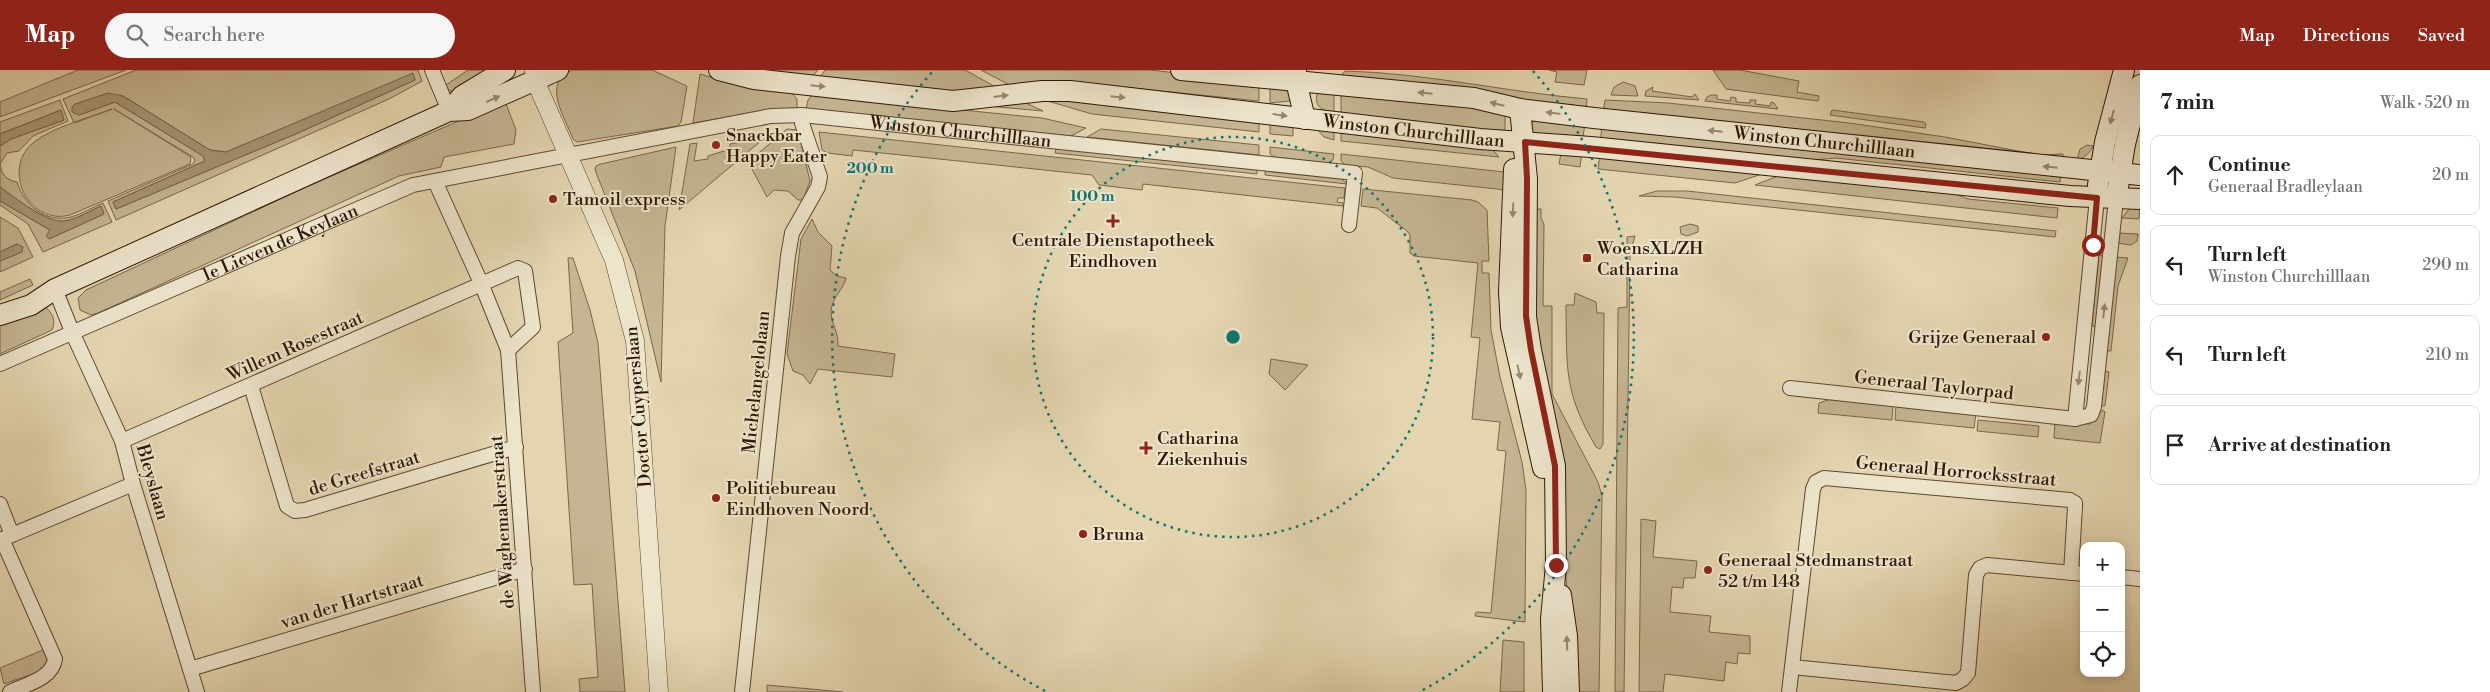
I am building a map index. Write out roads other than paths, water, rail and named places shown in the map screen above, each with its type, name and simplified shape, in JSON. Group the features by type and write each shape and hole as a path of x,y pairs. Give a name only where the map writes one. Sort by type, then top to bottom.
{"main road":[{"path":"449,111 462,96 505,70"},
{"path":"0,315 31,305 55,289 449,111 468,110 534,75 558,70"},
{"name":"Winston Churchilllaan","path":"719,70 764,80 952,101 1054,90 1520,142 2106,198 2140,199"},
{"name":"Winston Churchilllaan","path":"1181,70 1304,76 1474,98 1520,110 2130,174"},
{"path":"2124,70 2099,172 2106,198 2130,174 2140,85"},
{"path":"1304,76 1305,119"},
{"path":"1520,110 1520,142 1509,292 1511,327 1520,376 1546,484 1557,512 1556,565 1551,620 1552,692"},
{"path":"0,310 27,294 55,289"},
{"path":"1556,565 1568,636 1569,692"}],"street":[{"path":"432,70 449,111"},
{"path":"513,70 534,75"},
{"name":"Doctor Cuyperslaan","path":"534,75 614,260 635,341 659,692"},
{"name":"Winston Churchilllaan","path":"569,155 771,116 802,115 1355,172 1349,225"},
{"name":"Michelangelolaan","path":"742,692 788,256 792,233 818,187 820,177 805,132 802,115"},
{"name":"1e Lieven de Keylaan","path":"0,364 413,186 569,155"},
{"name":"de Waghemakerstraat","path":"435,181 481,283 508,350 533,692"},
{"path":"2106,198 2093,410 2087,417 2075,419 2106,198"},
{"path":"481,283 518,268 525,271 532,327 508,350"},
{"name":"Willem Rosestraat","path":"122,441 251,386 481,283"},
{"name":"Bleyslaan","path":"55,289 73,334 122,441 133,484 197,692"},
{"name":"de Greefstraat","path":"251,386 287,506 295,511 306,510 516,447"},
{"name":"Generaal Taylorpad","path":"1790,388 2075,419"},
{"name":"Generaal Horrocksstraat","path":"1792,667 1813,489 1816,482 1824,478 2070,500 2075,503 2077,574"},
{"path":"5,538 133,484"},
{"path":"0,504 5,538 55,659 54,669 47,675 10,692"},
{"path":"1789,692 1792,667 1956,683 1963,680 1968,673 1976,575 1980,568 1987,565 2077,574"},
{"name":"van der Hartstraat","path":"190,669 525,569"},
{"path":"2125,578 2140,579"}],"place":[{"name":"Snackbar Happy Eater","path":"716,145"},
{"name":"Tamoil express","path":"553,199"},
{"name":"Centrale Dienstapotheek Eindhoven","path":"1113,221"},
{"name":"WoensXL/ZH Catharina","path":"1587,258"},
{"name":"Grijze Generaal","path":"2046,337"},
{"name":"Catharina Ziekenhuis","path":"1146,448"},
{"name":"Politiebureau Eindhoven Noord","path":"716,498"},
{"name":"Bruna","path":"1083,534"},
{"name":"Generaal Stedmanstraat 52 t/m 148","path":"1708,570"}]}
